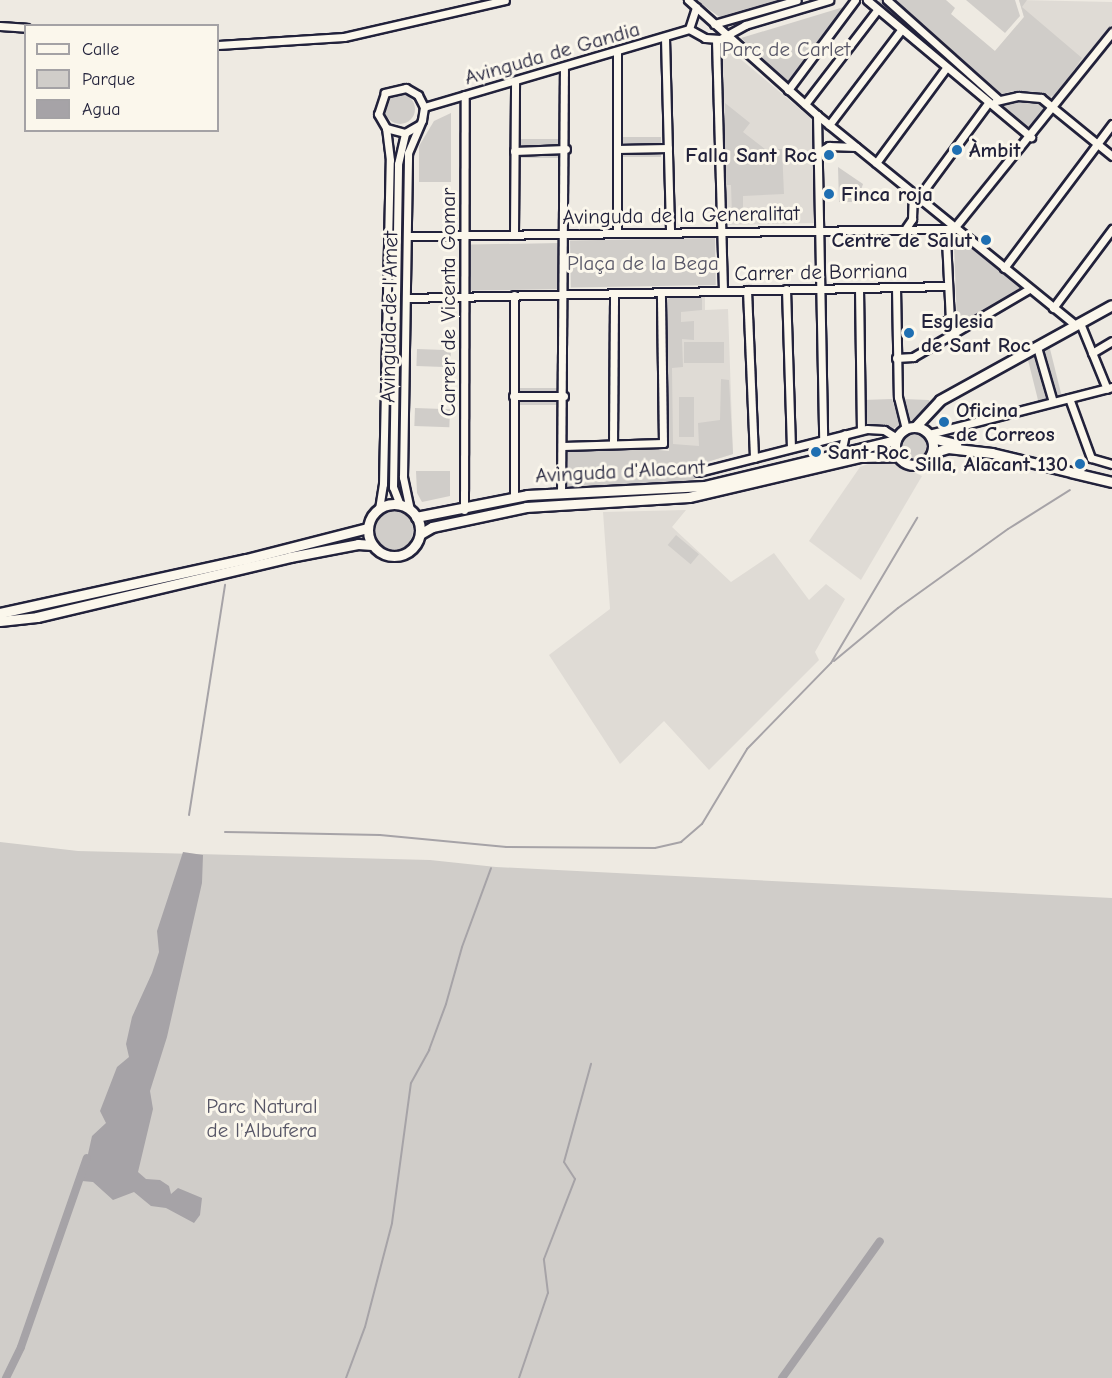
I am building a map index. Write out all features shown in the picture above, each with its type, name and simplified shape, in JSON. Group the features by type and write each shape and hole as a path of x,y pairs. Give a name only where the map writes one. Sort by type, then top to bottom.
{"main road":[{"path":"1112,305 940,400 896,439 898,456 907,464 919,465 932,453 948,448 992,453 1112,482"},
{"path":"911,427 931,436 999,448 1112,476"},
{"path":"931,436 932,453"},
{"name":"Avinguda d'Alacant","path":"413,513 464,510 514,498 561,493 705,486 896,439"},
{"name":"Avinguda d'Alacant","path":"420,534 432,527 526,507 689,497 859,457 898,456"},
{"path":"0,621 37,617 290,557 358,544 372,545 386,555 404,555 417,543 420,534 413,513 400,505 379,509 368,528 372,545"},
{"path":"0,613 246,559 368,528"}],"street":[{"path":"219,45 344,37 504,0"},
{"path":"688,0 829,125 1029,289 1077,324 1110,388 931,436"},
{"path":"714,24 796,0"},
{"path":"696,7 689,29 697,36 716,40 745,25 829,0"},
{"path":"788,90 855,0"},
{"path":"867,0 987,103 1031,137"},
{"path":"887,0 999,100"},
{"path":"805,104 877,10"},
{"path":"0,26 24,28"},
{"name":"Avinguda de Gandia","path":"424,107 665,38 689,29"},
{"path":"829,125 901,30"},
{"path":"955,333 950,321 946,238 956,229 1031,137 1112,32"},
{"path":"665,38 670,231"},
{"path":"716,40 723,290"},
{"path":"617,51 617,232"},
{"path":"561,493 566,233 564,67"},
{"path":"876,163 946,68"},
{"path":"514,234 515,81"},
{"path":"391,89 413,91 424,107 419,125 405,133 386,128 380,121 378,106 391,89"},
{"name":"Carrer de Vicenta Gomar","path":"464,510 465,95"},
{"path":"906,228 912,219 915,196 987,103 1031,96 1054,107 1112,156"},
{"path":"817,115 823,439"},
{"path":"1004,268 1112,124"},
{"name":"Avinguda de l'Amet","path":"413,513 403,487 408,153 419,125"},
{"name":"Avinguda de l'Amet","path":"379,509 383,483 390,160 386,128"},
{"name":"Avinguda de l'Amet","path":"400,505 393,487 398,164 405,133"},
{"path":"819,152 829,146 856,147"},
{"path":"617,149 668,148"},
{"path":"514,151 566,149"},
{"name":"Avinguda de la Generalitat","path":"407,237 721,230 956,229"},
{"path":"1053,308 1112,229"},
{"name":"Carrer de Borriana","path":"406,298 948,286"},
{"path":"896,287 896,358 900,407 911,427"},
{"path":"859,288 861,430"},
{"path":"786,289 791,448"},
{"path":"896,358 913,357 1029,289"},
{"path":"747,290 754,458"},
{"path":"563,446 664,441 660,292"},
{"path":"613,444 614,293"},
{"path":"514,295 514,498"},
{"path":"932,321 950,321"},
{"path":"1092,353 1112,341"},
{"path":"1037,347 1053,402"},
{"path":"513,396 564,396"},
{"path":"1069,398 1091,458 1112,464"},
{"name":"Avinguda d'Alacant","path":"698,472 861,430 884,430 896,439"},
{"path":"841,453 845,434"}],"shaded area":[{"path":"1019,0 1112,2 1112,25 1059,95 1052,97 995,51 1024,17"},
{"path":"731,51 813,120 815,223 725,225 722,56"},
{"path":"671,296 705,296 705,310 728,309 733,454 691,467 669,460 666,299"},
{"path":"884,458 922,476 861,580 809,541 860,467"},
{"path":"686,510 672,527 731,582 774,553 809,600 826,584 845,599 815,652 819,660 709,770 664,721 620,764 549,655 610,609 603,512"}],"green space":[{"path":"696,0 797,0 725,21"},
{"path":"880,0 946,0 955,8 951,14 995,51 1024,17 1019,0 1027,0 1022,7 1082,58 1057,94 1051,96 1052,101 1037,92 1013,91 991,97 878,2"},
{"path":"966,0 1015,0 1020,16 1005,33"},
{"name":"Parc de Carlet","path":"847,6 790,84 741,38"},
{"path":"400,94 411,98 415,109 411,120 400,124 389,120 385,109 389,98"},
{"path":"1015,99 1041,101 1049,110 1031,133 994,104"},
{"path":"725,103 750,123 743,132 765,149 782,149 784,194 743,196 743,217 732,216 731,185 725,185"},
{"path":"451,113 451,182 419,182 419,146 434,121"},
{"path":"622,137 661,137 661,157 622,157"},
{"path":"521,139 560,139 560,158 521,158"},
{"path":"838,167 863,184 857,202 839,202"},
{"name":"Plaça de la Bega","path":"715,238 716,285 571,288 570,241"},
{"path":"961,240 1020,287 1019,295 962,326 957,323 954,244"},
{"name":"Plaça de la Bega","path":"560,243 561,289 471,291 470,245"},
{"path":"672,297 702,297 702,310 681,312 681,322 694,321 694,340 682,339 683,367 672,368 673,444 699,446 698,423 720,420 721,379 729,380 733,454 697,465 697,478 690,481 661,482 661,490 561,493 563,446 658,443 659,450 669,451 667,300"},
{"path":"1048,341 1063,400 1039,406 1025,347"},
{"path":"684,342 724,342 724,363 684,363"},
{"path":"417,349 451,350 450,367 416,366"},
{"path":"518,388 558,388 558,405 518,405"},
{"path":"679,397 694,397 694,437 679,437"},
{"path":"892,399 900,424 893,429 865,425 863,400"},
{"path":"902,399 929,400 930,403 917,420 907,421"},
{"path":"415,408 450,409 449,427 414,426"},
{"path":"915,432 925,436 929,446 925,456 915,460 905,456 901,446 905,436"},
{"path":"416,471 450,471 450,496 422,502 417,493"},
{"path":"392,509 407,515 413,530 407,545 392,551 377,545 371,530 377,515"},
{"path":"676,535 699,554 691,564 668,545"},
{"name":"Parc Natural de l'Albufera","path":"0,842 78,851 430,860 496,867 1112,898 1112,1378 0,1378"}],"water":[{"path":"183,852 203,855 202,883 167,1037 150,1091 153,1109 138,1172 146,1179 160,1180 169,1186 171,1194 178,1188 202,1198 200,1215 194,1223 166,1208 151,1206 134,1192 113,1200 93,1182 82,1181 92,1136 106,1123 100,1111 117,1067 129,1057 126,1044 132,1017 159,952 157,931"}],"waterway":[{"path":"834,661 898,608 1008,529 1070,490"},
{"path":"225,832 380,835 506,847 655,848 681,842 702,824 747,749 831,663 917,518"},
{"path":"189,815 225,585"},
{"path":"346,1378 365,1327 392,1223 411,1083 429,1050 446,1004 462,947 491,868"},
{"path":"519,1378 548,1293 544,1259 575,1179 564,1162 591,1064"},
{"path":"6,1378 21,1347 87,1158"},
{"path":"782,1378 880,1241"}],"place":[{"name":"Àmbit","path":"957,150"},
{"name":"Falla Sant Roc","path":"829,155"},
{"name":"Finca roja","path":"829,194"},
{"name":"Centre de Salut","path":"986,240"},
{"name":"Esglesia de Sant Roc","path":"909,333"},
{"name":"Oficina de Correos","path":"944,422"},
{"name":"Sant Roc","path":"816,452"},
{"name":"Silla, Alacant 130","path":"1080,464"}]}
